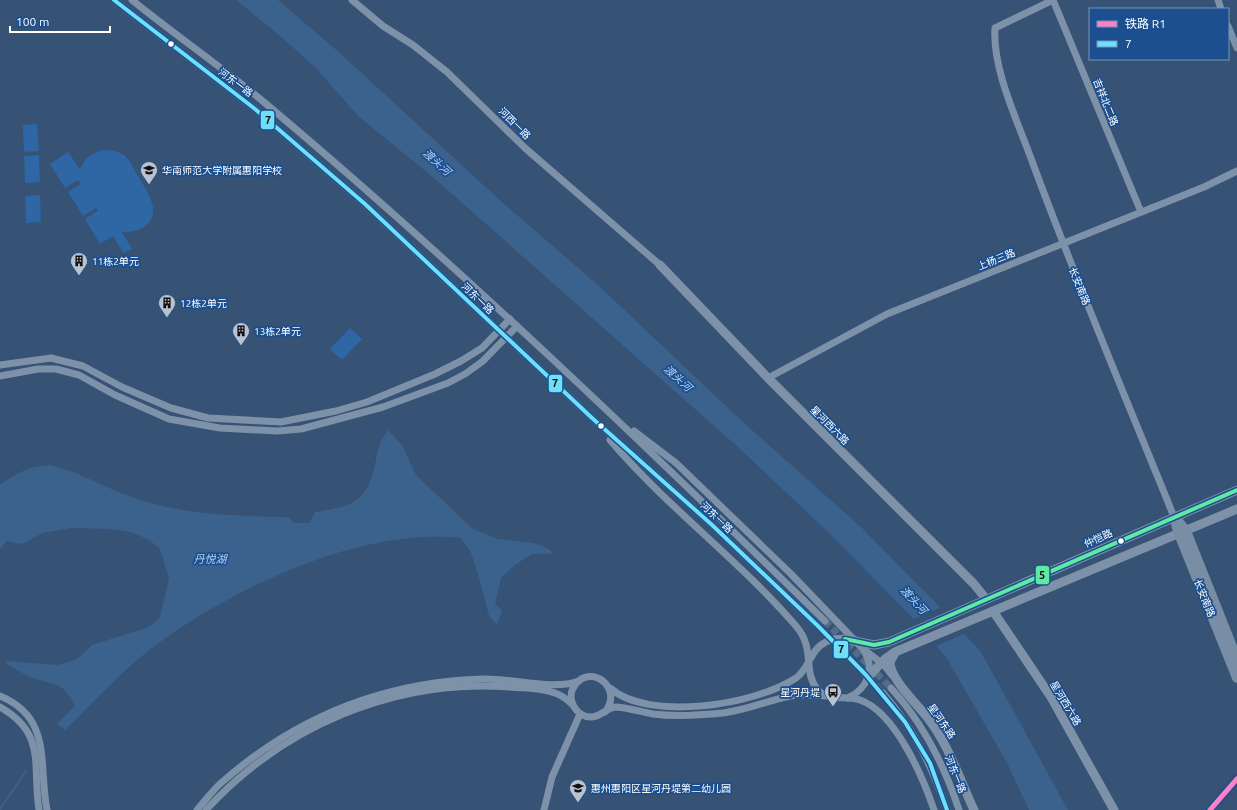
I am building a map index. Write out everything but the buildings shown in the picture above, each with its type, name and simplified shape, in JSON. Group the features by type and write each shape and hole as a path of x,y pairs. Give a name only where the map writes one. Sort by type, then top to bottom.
{"main road":[{"name":"长安南路","path":"1174,517 1182,532 1237,659"},
{"name":"长安南路","path":"1182,532 1237,678"}],"street":[{"name":"河东一路","path":"114,0 255,109 365,204 506,338 592,418 711,524 817,625"},
{"name":"河东一路","path":"132,0 264,103 510,319 613,415 825,620"},
{"name":"河西一路","path":"352,0 383,26 413,45 447,72 525,148 660,265"},
{"name":"长安南路","path":"1053,0 995,28 994,41 1000,73 1062,243 1174,517"},
{"name":"吉祥北二路","path":"1053,0 1141,212"},
{"path":"1229,28 1237,48"},
{"name":"上杨三路","path":"768,378 887,314 1204,187 1237,171"},
{"name":"星河西六路","path":"660,265 768,378 974,584 986,599"},
{"path":"0,365 51,358 83,366 122,387 171,408 216,419 281,422 336,411 396,391 461,361 482,348 510,319"},
{"path":"0,376 38,369 56,369 80,375 115,395 169,418 220,428 277,431 301,429 383,407 448,383 483,361 517,326"},
{"path":"613,415 676,463 791,574 859,645 867,656 870,666 869,676"},
{"path":"592,418 640,474 795,625 807,644 809,673 812,682 818,691 837,699 860,699 869,704 890,724 920,773 934,810"},
{"name":"仲恺路","path":"859,645 874,645 889,642 1237,490"},
{"path":"848,698 857,693 864,686 869,676 881,662 896,652 1237,509"},
{"name":"星河西六路","path":"993,611 1051,697 1114,810"},
{"path":"197,810 220,784 256,755 310,721 354,702 382,693 421,685 486,679 561,686 579,681 586,677 593,677 600,678 618,695 649,704 684,706 721,703 748,698 777,688 804,672 809,664 812,654 818,647 826,641 835,638 845,639 859,645 881,662 900,684"},
{"name":"星河东路","path":"896,652 890,660 890,666 900,684 928,718 948,748 974,810"},
{"path":"572,704 572,690 579,681"},
{"path":"206,810 226,788 286,743 316,726 384,699 448,688 494,686 557,692 572,704 580,714 593,717 611,708 620,707 654,714 704,714 737,711 797,695 827,696"},
{"path":"605,712 611,700 609,687"},
{"name":"河东一路","path":"891,688 917,720 934,748 950,784 959,810"},
{"name":"河东一路","path":"883,693 905,722 930,763 947,810"},
{"path":"0,696 13,702 26,713 33,722 39,736 47,810"},
{"path":"0,707 22,722 30,734 35,752 39,810"},
{"path":"544,810 552,777 580,714"}],"shaded area":[{"path":"37,124 39,151 24,152 23,125"},
{"path":"104,150 119,153 128,159 149,195 153,207 152,219 144,227 134,231 122,232 132,249 123,253 113,236 100,244 85,219 98,211 96,208 83,216 68,192 81,184 78,180 65,188 50,164 68,152 80,169 84,161 89,156"},
{"path":"39,155 40,182 25,183 24,156"},
{"path":"40,195 41,222 26,223 25,196"},
{"path":"350,328 362,339 342,360 330,349"}],"water":[{"name":"渡头河","path":"236,0 278,0 341,54 503,203 599,286 743,422 861,527 934,601 981,652 1068,810 1029,810 1006,761 946,657 905,610 830,534 739,448 434,178 358,116 316,68"},
{"name":"丹悦湖","path":"388,430 402,445 416,475 473,529 498,539 534,543 549,549 553,554 532,554 515,565 501,578 495,604 502,610 497,625 489,616 471,553 461,538 423,537 383,542 343,551 303,565 263,582 226,601 191,621 147,652 123,673 65,730 57,724 75,706 66,692 57,685 30,677 7,665 6,661 58,665 77,659 92,645 149,627 160,617 169,578 160,549 148,539 130,532 110,529 72,528 43,533 22,544 7,541 0,549 0,485 11,477 29,469 52,465 73,472 128,496 155,504 212,514 287,517 295,523 309,523 315,512 348,505 356,501 362,495 367,488 371,477 380,443"}],"pier":[{"path":"942,607 966,633 934,647 911,620"}],"waterway":[{"path":"0,809 26,771"}],"tunnel":[{"path":"825,621 891,688"},
{"path":"817,625 883,693"}],"rail line":[{"name":"R1","path":"1210,810 1237,779"}],"transit line":[{"name":"7","path":"114,0 255,109 365,204 592,418 711,524 817,625 866,675 905,722 930,763 947,810"},
{"name":"5","path":"845,639 874,645 889,642 1237,490"}],"place":[{"name":"华南师范大学附属惠阳学校","path":"149,185"},
{"name":"11栋2单元","path":"79,276"},
{"name":"12栋2单元","path":"167,318"},
{"name":"13栋2单元","path":"241,346"},
{"name":"星河丹堤","path":"833,707"},
{"name":"惠州惠阳区星河丹堤第二幼儿园","path":"578,803"}]}
